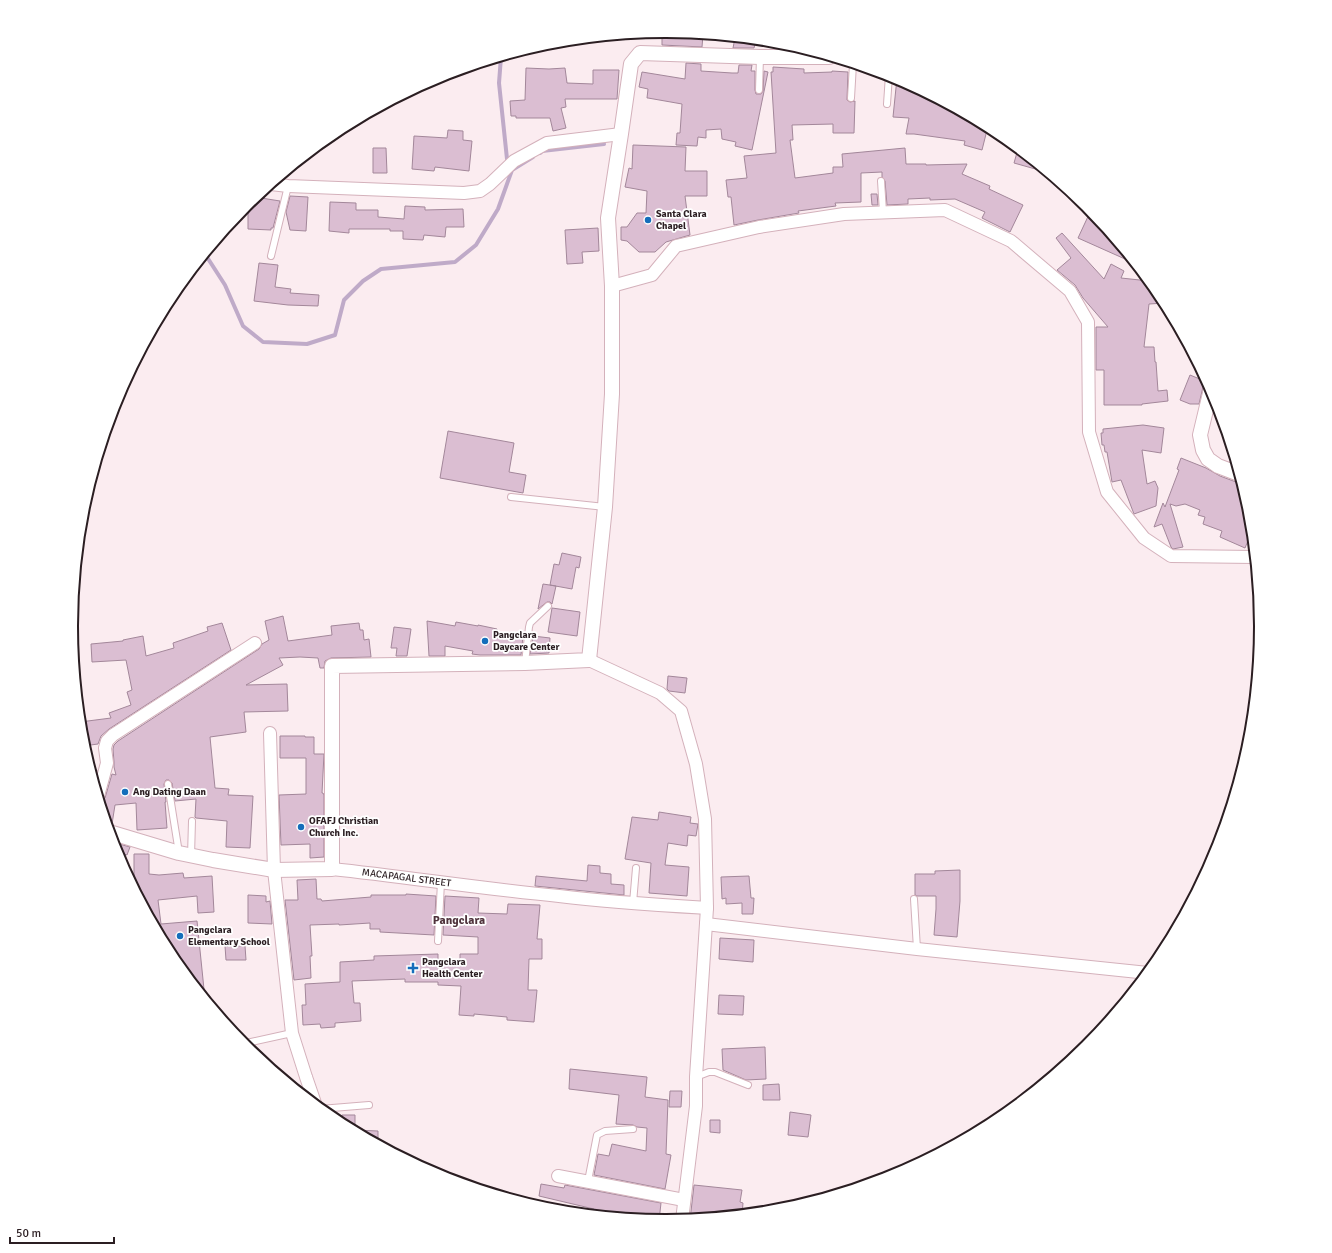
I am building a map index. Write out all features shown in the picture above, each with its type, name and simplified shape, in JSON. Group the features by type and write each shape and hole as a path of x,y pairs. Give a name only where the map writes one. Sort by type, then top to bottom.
{"street":[{"path":"589,660 605,507 612,394 612,286 608,218 631,64 640,53 760,57 814,57"},
{"path":"277,185 469,193 480,191 490,184 514,161 546,143 621,134"},
{"path":"612,286 652,275 676,246 759,227 844,214 945,210 1011,241 1070,291 1088,322 1089,432 1107,492 1144,538 1171,556 1250,557"},
{"path":"1209,398 1200,435 1203,450 1208,459 1218,466 1233,472"},
{"path":"100,787 107,763 105,748 107,741 255,643"},
{"path":"332,869 332,666 525,663 589,660 660,693 682,711 696,764 706,819 707,908 696,1077 696,1106 683,1215"},
{"path":"270,733 274,870 292,1033 313,1097"},
{"name":"MACAPAGAL STREET","path":"115,834 185,854 274,870 332,869 558,896 707,908"},
{"path":"706,924 917,949 1142,972"},
{"path":"558,1176 684,1200"}],"lane":[{"path":"759,90 760,57"},
{"path":"851,98 853,68"},
{"path":"887,104 889,82"},
{"path":"881,181 883,212"},
{"path":"271,256 288,186"},
{"path":"511,497 605,507"},
{"path":"525,663 530,623 548,606"},
{"path":"168,784 185,854"},
{"path":"185,854 192,821"},
{"path":"633,903 636,868"},
{"path":"438,941 441,882"},
{"path":"914,899 917,949"},
{"path":"249,1042 292,1033"},
{"path":"696,1077 709,1072 715,1072 748,1086"},
{"path":"329,1108 369,1105"},
{"path":"588,1181 597,1135 605,1131 634,1129"}],"building":[{"path":"662,38 703,39 702,47 662,45"},
{"path":"734,42 755,45 754,48 733,48"},
{"path":"686,63 701,64 701,71 732,73 738,73 739,65 752,65 751,71 755,71 756,94 761,94 763,91 764,71 768,72 752,150 735,146 736,142 722,139 721,129 706,130 706,138 698,137 697,146 676,145 677,133 680,133 682,104 647,98 648,89 639,87 642,72 685,79"},
{"path":"773,67 804,69 804,73 832,71 848,72 847,100 850,102 855,101 854,133 833,133 833,124 792,125 793,140 790,140 795,178 833,173 833,167 843,167 842,154 905,148 906,164 967,164 962,174 990,186 989,189 1023,205 1010,232 982,218 985,212 955,199 908,199 908,204 887,205 885,181 882,177 882,172 861,173 861,202 835,203 836,206 798,211 799,213 734,225 731,197 728,197 726,180 747,178 744,156 776,153 771,72 773,72"},
{"path":"526,68 565,68 567,83 593,84 593,70 619,70 617,99 565,99 566,107 561,108 566,128 553,131 550,118 516,118 516,116 511,116 510,101 525,100"},
{"path":"896,85 926,99 986,133 982,150 964,145 965,141 906,134 909,118 893,117"},
{"path":"448,130 463,131 463,140 472,141 469,171 435,167 434,171 412,169 414,136 447,138"},
{"path":"633,145 686,147 685,171 707,171 707,196 685,196 690,235 666,242 655,252 639,252 627,241 621,240 621,227 627,227 637,213 646,213 647,191 625,187 629,168 632,169"},
{"path":"373,148 386,148 387,173 373,173"},
{"path":"1016,154 1035,169 1014,163"},
{"path":"871,194 877,194 878,205 872,205"},
{"path":"290,196 308,197 306,231 290,230 286,212"},
{"path":"263,198 280,201 273,228 271,228 271,230 248,229 248,212"},
{"path":"330,202 356,203 356,210 378,210 378,217 404,219 405,206 425,207 425,210 463,209 464,227 446,227 445,237 424,235 423,240 403,239 403,231 390,231 390,229 349,229 349,233 329,231"},
{"path":"1088,216 1126,259 1078,238"},
{"path":"598,228 599,251 582,252 583,263 567,264 565,230"},
{"path":"1062,233 1104,279 1111,264 1124,271 1121,278 1141,280 1155,300 1157,303 1149,304 1144,347 1154,347 1158,391 1167,390 1168,401 1142,405 1104,405 1104,370 1096,370 1096,327 1108,327 1083,298 1075,285 1057,270 1071,258 1056,238"},
{"path":"259,263 278,265 275,287 291,289 290,293 319,295 318,306 288,305 254,301"},
{"path":"1190,375 1200,379 1203,387 1199,404 1190,404 1180,400"},
{"path":"1143,425 1164,428 1161,453 1142,450 1147,484 1155,481 1158,488 1156,506 1134,514 1121,480 1112,482 1107,452 1105,452 1104,445 1102,445 1101,433 1103,433 1103,429"},
{"path":"448,431 514,443 509,472 526,475 523,493 440,478"},
{"path":"1181,458 1236,482 1248,542 1245,548 1220,537 1222,531 1203,524 1205,517 1198,515 1200,510 1185,504 1176,506 1170,504 1183,547 1173,549 1171,547 1162,524 1154,527 1163,503 1165,507 1179,470 1177,469"},
{"path":"562,553 581,557 579,568 576,567 572,589 550,585 554,564 559,565"},
{"path":"543,584 556,586 552,604 547,602 538,609"},
{"path":"552,608 580,612 577,636 548,632"},
{"path":"283,616 288,641 332,635 331,626 359,623 360,630 363,630 364,640 369,639 371,657 331,658 325,661 324,668 320,668 318,658 279,658 283,665 246,685 287,684 288,711 244,712 246,732 210,737 215,788 229,789 228,795 253,796 250,848 226,847 227,821 196,818 196,799 175,801 172,783 169,780 166,780 164,784 167,828 137,830 136,803 115,805 112,824 104,799 112,774 116,775 114,767 114,745 259,649 262,644 269,640 265,621"},
{"path":"427,621 455,626 456,622 478,625 497,629 496,633 523,636 521,655 480,655 472,654 473,651 445,646 445,656 429,656"},
{"path":"222,623 231,650 109,729 101,736 98,744 90,745 86,721 111,718 109,713 131,705 127,692 132,690 126,660 92,662 91,644 123,641 143,636 146,656 174,648 173,643 208,631 207,627"},
{"path":"394,627 411,629 407,656 396,656 397,648 391,648"},
{"path":"533,636 550,638 549,653 530,654"},
{"path":"668,676 687,678 685,693 669,691 667,689"},
{"name":"OFAFJ Christian Church Inc.","path":"280,736 314,737 314,754 324,754 322,793 324,795 324,857 310,858 310,844 281,845 279,795 306,794 306,758 280,758"},
{"path":"659,812 691,817 690,823 698,824 696,836 688,835 687,846 668,843 665,865 689,867 687,896 649,893 651,863 625,859 632,817 658,820"},
{"path":"119,844 130,847 127,855 123,854"},
{"path":"134,854 149,854 149,874 159,875 183,873 184,878 212,876 214,912 198,913 197,896 158,900 161,924 197,921 204,991 156,921 134,878"},
{"path":"588,865 600,866 600,873 611,874 611,884 624,885 624,895 535,886 536,876 587,881"},
{"path":"960,870 960,901 957,937 934,935 936,896 915,895 915,874 935,874 935,871"},
{"path":"749,876 751,898 754,898 753,914 742,914 742,903 726,904 726,898 722,899 721,877"},
{"path":"316,879 317,899 321,899 322,901 371,897 371,895 406,894 436,896 434,935 380,932 380,929 370,929 370,923 310,925 312,956 310,956 311,978 294,980 285,900 298,900 297,880"},
{"path":"248,895 266,896 266,902 270,901 272,924 248,923"},
{"path":"445,896 479,898 478,913 507,914 508,904 540,905 537,939 542,939 542,959 529,959 528,990 537,990 534,1022 507,1020 507,1017 474,1014 474,1016 459,1015 461,986 438,985 438,982 405,982 405,979 352,981 354,1003 360,1003 361,1021 335,1023 335,1027 321,1028 320,1024 303,1025 302,1005 306,1005 305,984 340,982 340,962 374,960 374,956 438,954 438,962 460,962 460,954 478,954 478,937 443,935"},
{"path":"720,938 754,940 753,962 719,959"},
{"path":"225,946 245,946 246,960 226,960"},
{"path":"719,995 744,996 743,1015 718,1014"},
{"path":"765,1047 766,1079 746,1080 723,1070 722,1049"},
{"path":"570,1069 647,1077 645,1097 668,1100 666,1154 671,1155 665,1189 594,1175 598,1154 609,1156 612,1144 646,1151 647,1128 616,1124 619,1095 569,1089"},
{"path":"779,1084 780,1100 763,1100 763,1085"},
{"path":"670,1091 682,1091 681,1107 669,1107"},
{"path":"790,1112 811,1115 808,1137 788,1135"},
{"path":"342,1115 355,1115 355,1126 342,1118"},
{"path":"710,1120 720,1120 720,1133 710,1132"},
{"path":"363,1130 378,1131 378,1139"},
{"path":"541,1184 564,1188 565,1185 661,1203 660,1215 628,1214 594,1210 594,1209 539,1196"},
{"path":"694,1185 742,1190 740,1202 743,1203 742,1210 691,1214"}],"waterway":[{"path":"501,62 499,83 507,159"},
{"path":"540,153 542,151 604,144"},
{"path":"207,258 225,285 243,326 263,342 307,344 335,335 344,300 363,281 381,269 455,262 476,245 498,209 512,170 533,157"}],"place":[{"name":"Santa Clara Chapel","path":"648,220"},
{"name":"Pangclara Daycare Center","path":"485,641"},
{"name":"Ang Dating Daan","path":"125,792"},
{"name":"OFAFJ Christian Church Inc.","path":"301,827"},
{"name":"Pangclara Elementary School","path":"180,936"},
{"name":"Pangclara Health Center","path":"413,968"}],"district":[{"name":"Pangclara","path":"459,920"}]}
